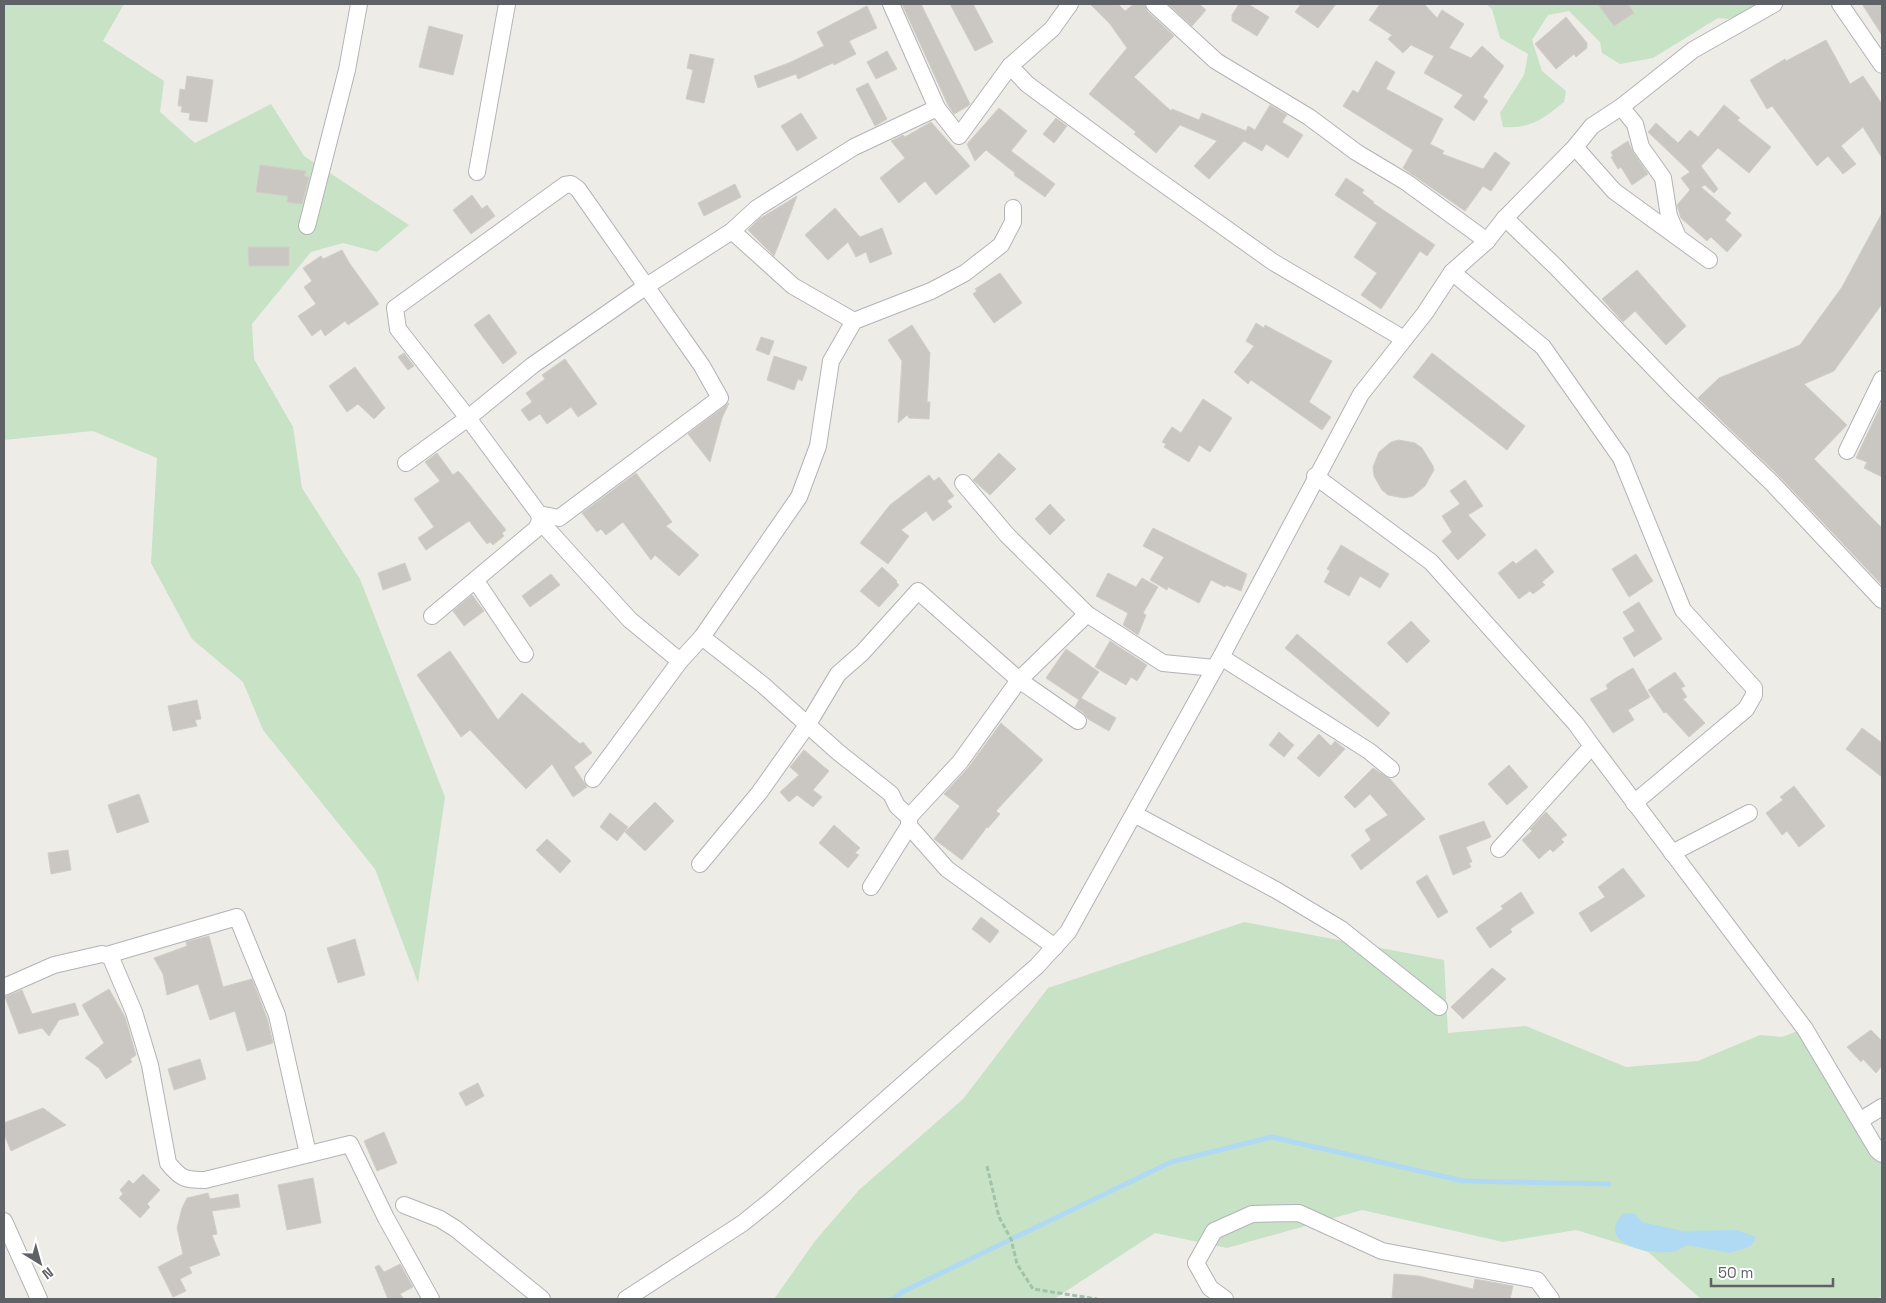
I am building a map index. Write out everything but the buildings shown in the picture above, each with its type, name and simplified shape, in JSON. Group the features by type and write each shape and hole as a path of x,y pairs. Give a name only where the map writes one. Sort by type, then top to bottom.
{"street":[{"path":"307,226 347,70 359,4"},
{"path":"477,172 507,4"},
{"path":"891,4 937,108 959,136 1010,66 1052,29 1070,4"},
{"path":"1154,4 1216,61 1309,117 1356,152 1406,182 1487,241"},
{"path":"626,1299 743,1223 774,1198 950,1045 1037,966 1055,947 1068,932 1090,896 1218,662 1315,476 1361,394 1425,313 1452,272 1487,241 1505,218 1575,147 1592,126 1621,107 1693,50 1774,4"},
{"path":"1840,4 1882,65"},
{"path":"1010,66 1027,84 1134,163 1274,262 1404,339"},
{"path":"1621,107 1635,124 1641,147 1662,178 1669,216 1679,238"},
{"path":"406,463 468,418 533,365 646,286 732,231 757,208 854,147 937,108"},
{"path":"1575,147 1614,191 1709,260"},
{"path":"540,517 559,518 720,398 702,366 578,189 571,184 565,185 395,308 398,329 468,418 540,517 630,620 680,661"},
{"path":"592,779 680,661 702,637 800,497 818,446 831,361 854,321 931,291 966,273 1001,245 1013,222 1013,208"},
{"path":"1505,218 1556,266 1676,392 1772,484 1882,600"},
{"path":"732,231 793,286 854,321"},
{"path":"1452,272 1543,347 1621,458 1683,610 1754,688 1754,695 1746,709 1634,803"},
{"path":"1847,451 1882,378"},
{"path":"1315,476 1431,562 1576,724 1672,853 1714,905 1805,1029 1861,1120 1877,1150 1882,1154"},
{"path":"963,483 1007,535 1086,614 1163,663 1218,662 1369,751 1391,769"},
{"path":"432,616 536,529 540,517"},
{"path":"476,581 525,654"},
{"path":"700,864 759,793 808,724 838,674 862,653 918,591 1019,680 1078,721"},
{"path":"871,887 909,822 960,762 1019,680 1086,614"},
{"path":"702,637 763,685 838,752 891,794 897,806 947,869 1055,947"},
{"path":"1499,849 1592,746"},
{"path":"1672,853 1749,813"},
{"path":"1134,814 1276,890 1340,929 1439,1007"},
{"path":"4,987 54,965 102,954 107,955 236,917 277,1015 308,1154"},
{"path":"107,955 111,958 134,1012 150,1065 168,1163 177,1174 186,1180 205,1180 270,1166 350,1144 386,1218 431,1299"},
{"path":"1861,1120 1882,1107"},
{"path":"404,1205 440,1219 542,1299"},
{"path":"1226,1299 1210,1288 1196,1263 1214,1231 1252,1214 1299,1213 1382,1251 1537,1280 1551,1299"},
{"path":"4,1222 39,1299"}],"path":[{"path":"987,1166 999,1217 1011,1239 1017,1264 1032,1289 1097,1299"}],"green space":[{"path":"4,4 124,4 103,41 164,81 160,112 195,143 271,104 304,156 409,225 377,252 343,243 311,252 252,324 254,359 293,427 302,488 360,579 445,797 418,983 375,869 263,730 243,682 192,639 151,563 157,458 93,431 4,440"},
{"path":"1486,4 1767,4 1728,19 1718,18 1653,58 1620,64 1602,53 1600,42 1569,11 1548,15 1532,40 1542,71 1566,91 1564,102 1536,122 1521,126 1503,127 1500,113 1524,75 1528,54 1500,38 1492,9"},
{"path":"1244,922 1444,960 1448,1033 1526,1026 1626,1067 1698,1061 1760,1035 1782,1037 1803,1029 1882,1161 1882,1296 1876,1299 1701,1299 1648,1252 1576,1230 1503,1242 1362,1210 1227,1248 1155,1233 1054,1299 774,1299 815,1241 859,1190 963,1099 1048,988"}],"water":[{"path":"1624,1213 1635,1214 1642,1222 1683,1231 1737,1230 1756,1237 1751,1246 1730,1253 1686,1245 1676,1251 1654,1252 1641,1250 1629,1246 1620,1240 1615,1232 1616,1223"}],"waterway":[{"path":"893,1299 902,1292 1171,1162 1272,1137 1463,1181 1609,1184"}]}
